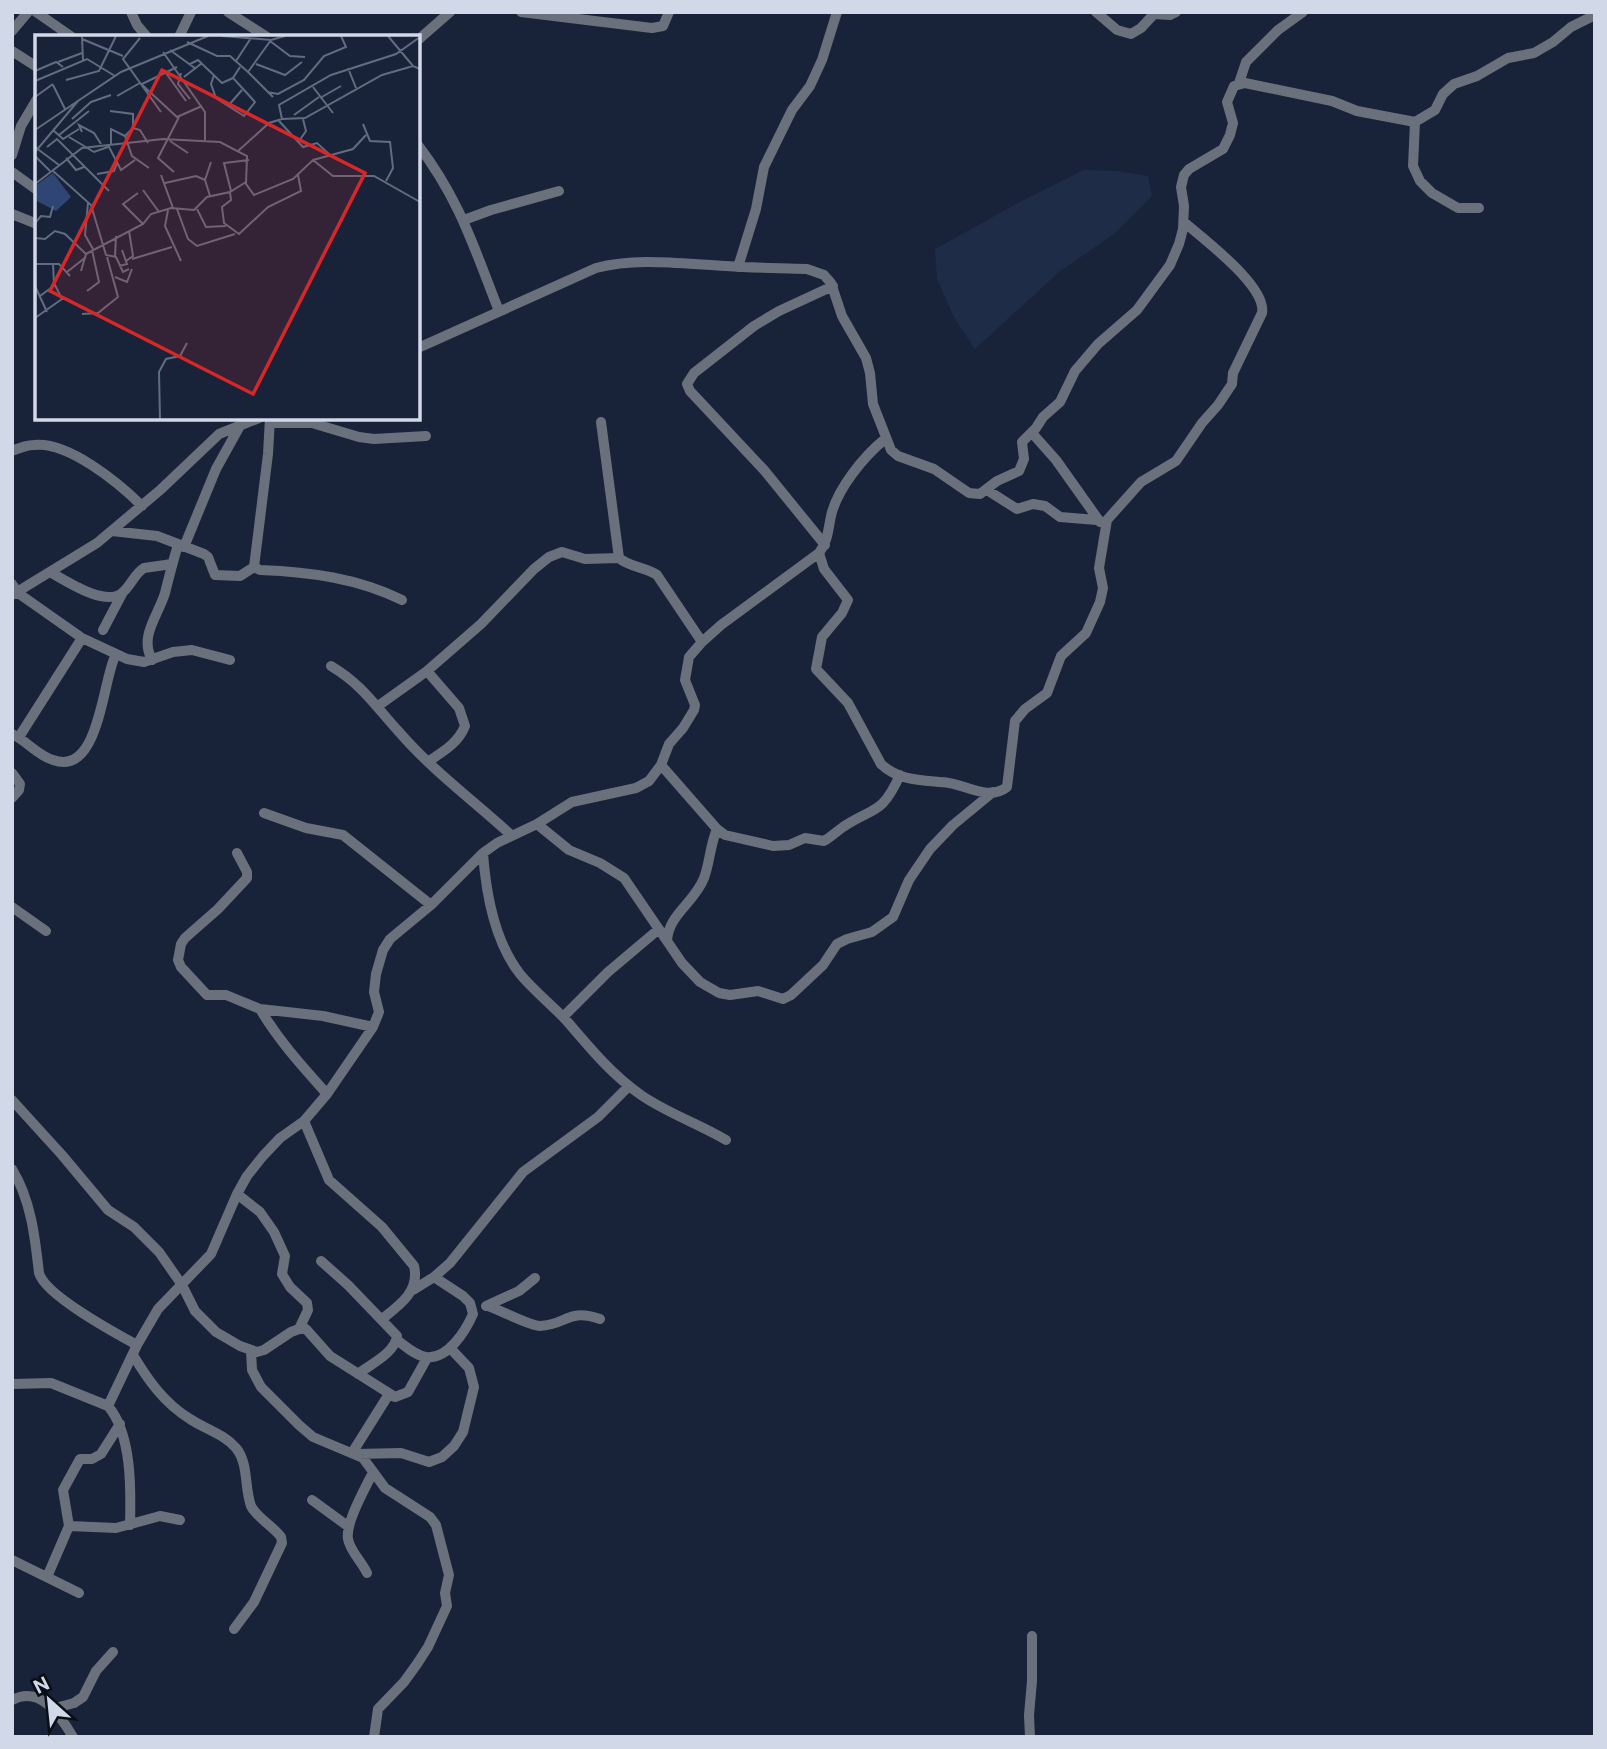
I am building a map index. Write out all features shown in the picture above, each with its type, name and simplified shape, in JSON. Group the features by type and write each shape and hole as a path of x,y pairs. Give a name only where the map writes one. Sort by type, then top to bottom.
{"street":[{"path":"12,31 28,12"},
{"path":"36,12 69,35"},
{"path":"131,12 145,35"},
{"path":"180,35 191,12"},
{"path":"228,12 264,35"},
{"path":"420,38 450,12"},
{"path":"521,12 657,28 663,26 669,12"},
{"path":"738,267 756,209 764,167 792,110 810,86 822,60 837,12"},
{"path":"1096,12 1117,30 1131,34 1154,14 1170,15 1176,12"},
{"path":"420,347 596,268 611,264 631,262 807,269 824,275 832,286 842,316 866,358 873,404 885,439 895,454 934,469 969,493 979,494 997,481 1019,471 1024,459 1022,442 1060,402 1076,371 1098,344 1137,310 1170,265 1180,244 1184,222 1181,187 1184,175 1189,169 1223,149 1233,129 1227,103 1232,88 1239,83 1246,62 1278,30 1303,12"},
{"path":"1239,83 1332,101 1357,111 1415,122 1435,110 1443,94 1454,84 1477,76 1508,58 1534,53 1571,27 1595,15"},
{"path":"12,51 35,66"},
{"path":"12,155 21,126 35,102"},
{"path":"1415,122 1413,166 1420,181 1432,193 1458,208 1479,208"},
{"path":"420,148 441,176 464,220 499,311"},
{"path":"12,172 35,189"},
{"path":"464,220 491,209 559,191"},
{"path":"12,214 35,223"},
{"path":"1101,523 1130,496 1137,485 1176,461 1232,384 1233,373 1263,309 1251,284 1242,278 1217,249 1184,222"},
{"path":"832,286 754,326 694,373 687,384 690,391 764,470 822,549 828,575 848,600 842,613 821,636 816,669 848,703 881,764 900,775 927,783 953,784 971,791 1003,790 1009,781 1015,721 1020,713 1047,692 1061,656 1086,633 1100,602 1103,588 1099,568 1101,523 1056,460 1032,433"},
{"path":"254,567 268,454 266,420"},
{"path":"230,660 182,650 152,660 136,662 82,638 14,591 88,550 142,506 219,434 241,424 266,420 312,423 349,435 374,439 426,436"},
{"path":"601,422 619,558"},
{"path":"152,660 147,649 148,635 164,595 172,564 216,469 241,424"},
{"path":"108,1406 158,1309 211,1254 237,1194 263,1156 280,1138 304,1121 327,1094 373,1027 379,1012 374,983 383,950 400,929 430,905 483,853 511,835 537,824 572,802 649,781 661,765 669,744 684,728 694,710 695,705 685,680 689,657 702,642 751,601 822,549 831,515 850,477 868,454 885,439"},
{"path":"12,451 35,444 66,452 105,474 142,506"},
{"path":"987,490 1017,509 1033,504 1046,507 1060,517 1101,523"},
{"path":"112,531 148,534 208,557 215,575 240,576 254,567"},
{"path":"377,706 427,671 481,624 534,569 549,557 562,552 585,559 619,558 650,570 657,575 702,642"},
{"path":"103,630 122,594 144,568 172,564"},
{"path":"254,567 260,570 334,576 378,589 402,600"},
{"path":"51,572 73,586 101,596 115,597 122,594"},
{"path":"82,638 15,735 42,755 62,762 77,759 83,752 99,718 109,671 116,654"},
{"path":"331,666 363,689 400,733 456,788 511,835"},
{"path":"427,671 459,708 465,726 461,737 429,761"},
{"path":"661,765 725,835 773,846 789,845 805,838 824,841 878,809 886,802 900,775"},
{"path":"12,773 20,784 19,790 12,798"},
{"path":"537,824 569,850 600,863 624,878 682,963 700,982 719,993 730,995 758,991 783,999 823,965 837,944 872,932 893,917 909,880 930,849 953,825 993,792"},
{"path":"264,813 306,828 343,835 430,905"},
{"path":"667,940 669,926 705,877 710,847 717,829"},
{"path":"237,853 247,872 247,878 218,909 185,938 178,951 178,960 187,975 207,995 226,995 260,1009 323,1016 373,1027"},
{"path":"483,853 489,899 504,946 520,974 629,1086 726,1140"},
{"path":"12,907 47,931"},
{"path":"563,1017 600,979 659,929"},
{"path":"260,1009 292,1056 327,1094"},
{"path":"412,1290 434,1277 463,1249 523,1172 597,1117 629,1086"},
{"path":"12,1100 56,1147 108,1210 134,1227 159,1252 204,1322 216,1332 251,1351 264,1350 299,1329 306,1329 330,1356 396,1397 408,1392 427,1358 450,1348 473,1314 463,1296 434,1277"},
{"path":"304,1121 329,1180 382,1227 409,1257 416,1274 407,1298 382,1319"},
{"path":"12,1169 22,1185 28,1205 43,1283 135,1350 147,1378 170,1404 189,1419 223,1437 237,1449 244,1464 252,1507 281,1537 282,1543 254,1602 234,1629"},
{"path":"237,1194 268,1222 285,1256 282,1275 309,1306 299,1329"},
{"path":"321,1261 394,1331 397,1340 427,1358"},
{"path":"472,1308 488,1306 519,1291 535,1278"},
{"path":"488,1306 534,1325 551,1324 575,1314 600,1319"},
{"path":"358,1374 389,1351 397,1340"},
{"path":"353,1453 401,1453 429,1462 442,1457 454,1446 467,1420 474,1380 469,1368 450,1348"},
{"path":"251,1351 251,1363 256,1378 278,1405 313,1437 363,1458 385,1488 430,1517 436,1525 449,1575 445,1612 417,1664 378,1709 374,1737"},
{"path":"12,1384 51,1383 108,1406 120,1424 130,1480 130,1525"},
{"path":"353,1453 389,1394"},
{"path":"47,1577 69,1526 63,1496 65,1483 80,1459 101,1454 120,1424"},
{"path":"367,1573 348,1540 349,1527 373,1472"},
{"path":"312,1500 349,1527"},
{"path":"69,1526 103,1529 130,1525 160,1516 180,1520"},
{"path":"12,1560 79,1593"},
{"path":"1030,1737 1032,1636"},
{"path":"52,1709 74,1703 83,1697 96,1671 113,1652"},
{"path":"12,1700 22,1695 33,1695 52,1709 73,1737"}],"shaded area":[{"path":"1084,170 1148,176 1152,196 1114,234 1059,272 975,349 955,319 937,279 935,249"}]}
